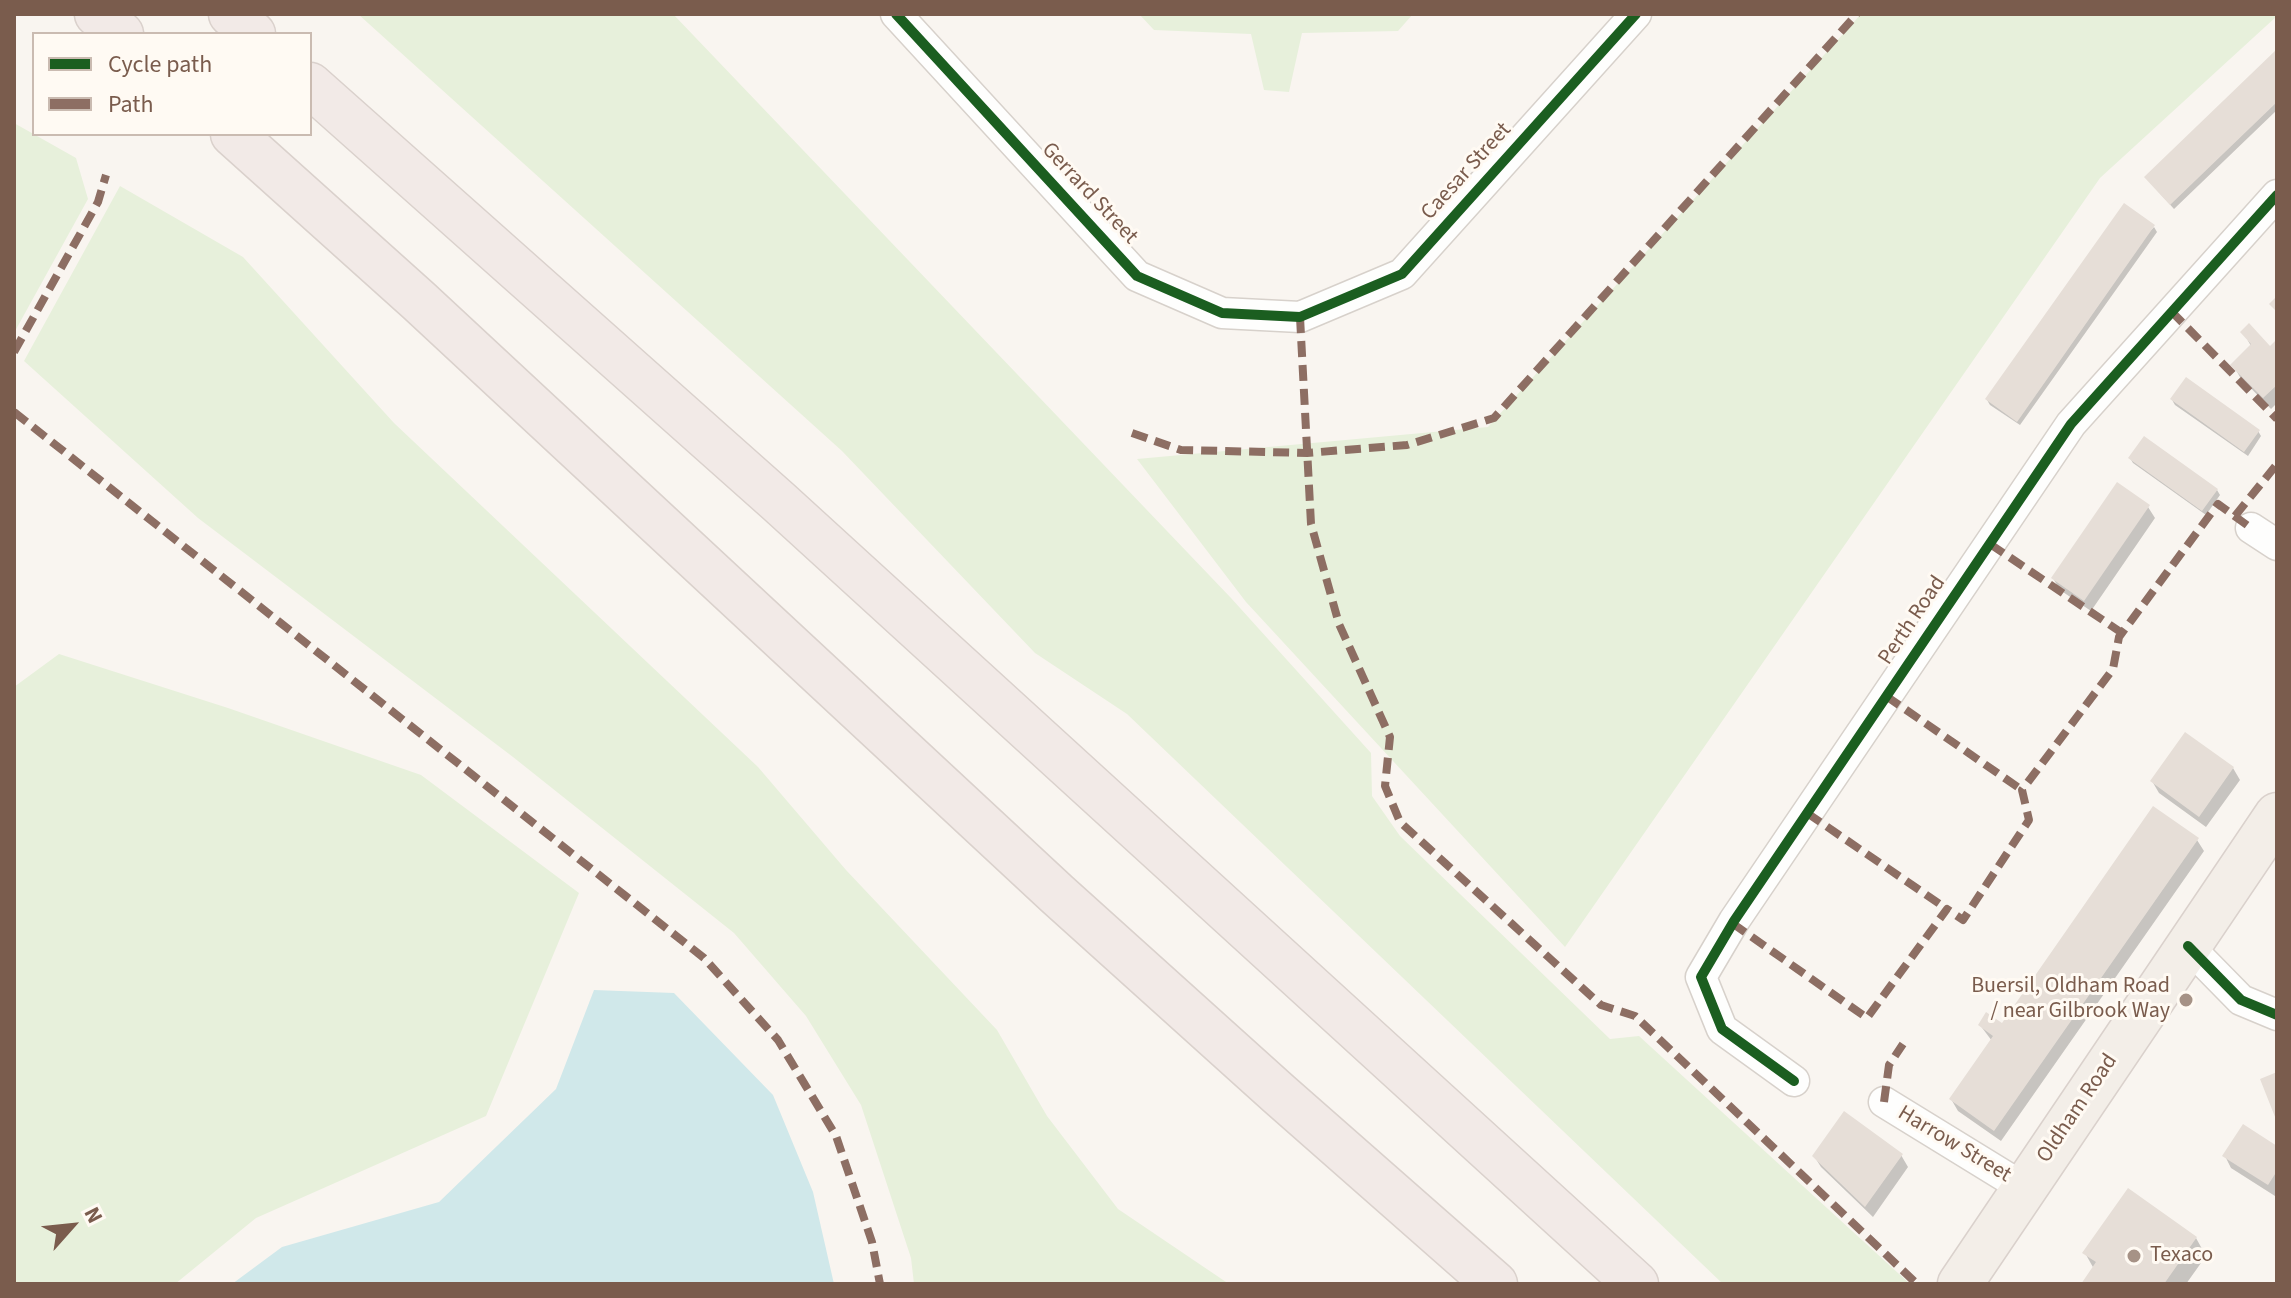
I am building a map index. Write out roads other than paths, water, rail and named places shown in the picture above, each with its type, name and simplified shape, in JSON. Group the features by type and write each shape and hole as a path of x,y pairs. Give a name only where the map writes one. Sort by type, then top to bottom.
{"highway":[{"path":"97,14 119,32"},
{"path":"231,14 251,32"},
{"path":"312,87 779,502 1636,1284"},
{"path":"235,136 419,301 1057,894 1495,1284"}],"main road":[{"name":"Oldham Road","path":"1960,1284 2277,815"}],"street":[{"name":"Gerrard Street","path":"896,14 1137,276 1222,313 1300,317"},
{"name":"Caesar Street","path":"1300,317 1402,274 1636,14"},
{"name":"Perth Road","path":"1794,1081 1722,1029 1701,977 1734,921 2071,424 2277,195"},
{"path":"2251,528 2277,545"},
{"path":"2188,946 2241,1000 2277,1015"},
{"name":"Harrow Street","path":"1884,1102 2024,1188"}],"water":[{"path":"594,990 674,993 773,1095 813,1192 834,1284 232,1284 282,1247 439,1202 556,1089"}],"place":[{"name":"Buersil, Oldham Road / near Gilbrook Way","path":"2186,1000"},
{"name":"Texaco","path":"2134,1256"}]}
